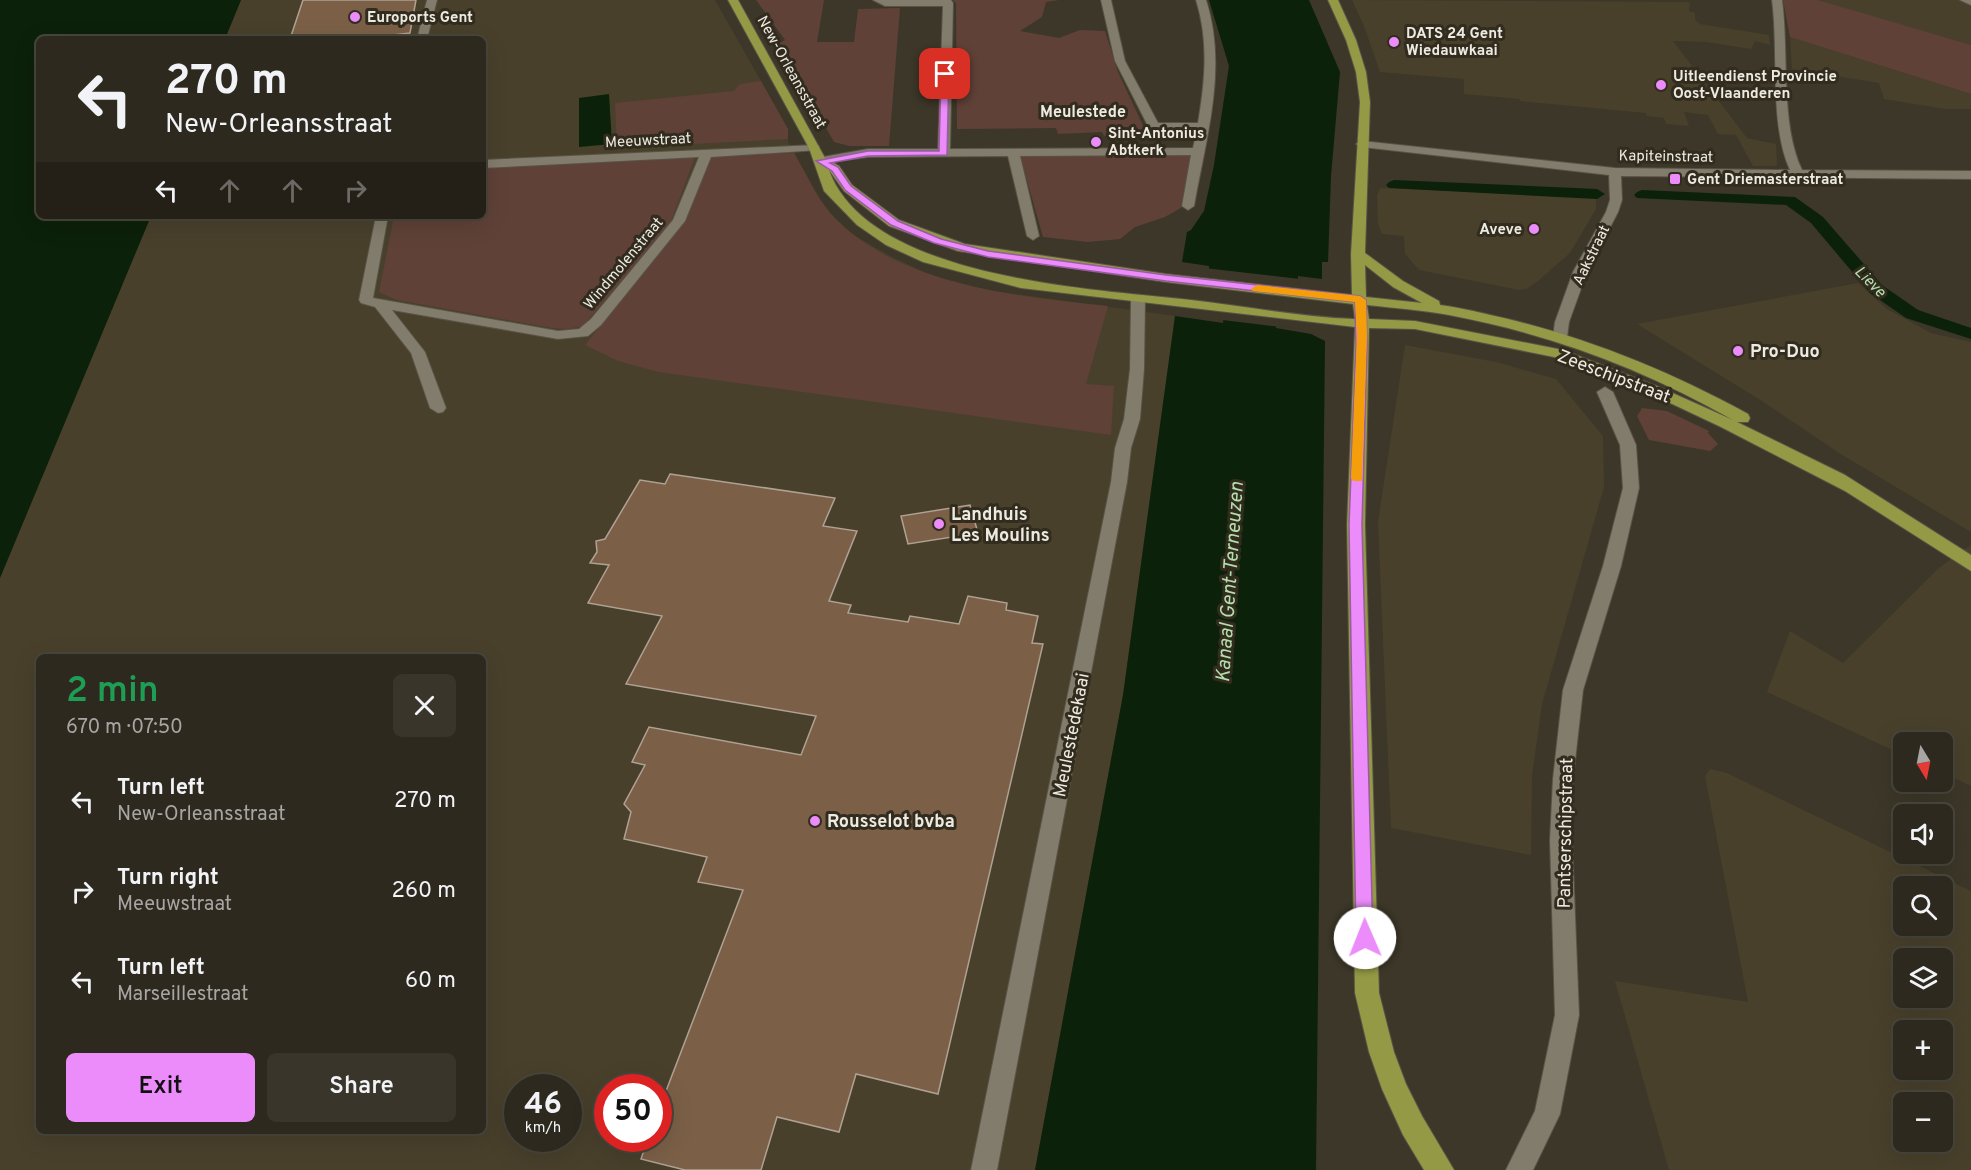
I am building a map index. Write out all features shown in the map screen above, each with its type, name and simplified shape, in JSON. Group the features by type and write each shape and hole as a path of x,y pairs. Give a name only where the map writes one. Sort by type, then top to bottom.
{"main road":[{"name":"New-Orleansstraat","path":"733,0 815,148 830,191 862,222 891,242 928,259 1021,284 1362,323"},
{"path":"1334,0 1361,72 1365,102 1358,254 1362,323 1356,525 1366,993 1377,1042 1393,1086 1413,1128 1441,1170"},
{"name":"New-Orleansstraat","path":"821,161 835,169 848,188 886,217 937,241 988,254 1173,279 1360,300"},
{"name":"Zeeschipstraat","path":"1358,254 1398,284 1446,310"},
{"name":"Zeeschipstraat","path":"1360,300 1446,310 1499,320 1626,358 1678,382 1773,437 1971,564"},
{"name":"Zeeschipstraat","path":"1362,323 1414,325 1558,353 1654,390 1727,423 1849,486"}],"street":[{"path":"423,36 432,0"},
{"path":"878,0 885,3 947,1 944,153"},
{"path":"1106,0 1120,61 1154,126 1151,139 1134,152"},
{"path":"1188,206 1203,127 1213,52 1210,30 1201,0"},
{"path":"1778,0 1783,46 1787,138 1790,162 1798,174"},
{"path":"1965,0 1971,2"},
{"path":"1154,126 1203,127"},
{"name":"Kapiteinstraat","path":"1362,144 1615,172 1971,175"},
{"name":"Meeuwstraat","path":"486,164 815,148"},
{"path":"821,161 868,153 1198,151"},
{"name":"Windmolenstraat","path":"380,304 558,335 583,333 596,322 679,221 707,152"},
{"path":"1013,153 1033,236"},
{"name":"Aakstraat","path":"1560,337 1562,322 1580,272 1616,200 1615,172"},
{"path":"381,219 366,300 380,304 418,352 438,408"},
{"name":"Meulestedekaai","path":"984,1170 1055,818 1124,448 1132,419 1137,369 1138,299"},
{"name":"Pantserschipstraat","path":"1519,1170 1547,1114 1567,1015 1561,840 1563,779 1573,690 1612,566 1631,488 1628,445 1605,392"}],"shaded area":[{"path":"241,0 715,0 788,129 788,142 819,197 831,214 852,234 890,256 933,276 987,290 1175,316 1123,695 1035,1170 0,1170 0,578 150,219 486,219 486,36 226,36"},
{"path":"756,0 824,0 817,42 854,42 858,9 900,8 889,146 849,146 834,142 778,44 785,40"},
{"path":"953,0 1059,0 1046,2 1042,17 1020,31 1059,38 1080,30 1105,31 1118,72 1148,136 1104,136 1102,132 1058,134 1056,128 957,129 956,3"},
{"path":"1352,0 1690,3 1689,11 1695,13 1695,20 1700,24 1769,35 1770,45 1755,41 1751,49 1706,42 1673,41 1747,138 1776,144 1777,166 1753,166 1736,135 1718,134 1708,115 1684,112 1689,126 1666,124 1664,118 1647,116 1646,113 1464,94 1464,79 1380,72"},
{"path":"1783,0 1818,0 1971,45 1971,94 1790,37"},
{"path":"1818,0 1971,0 1971,45 1892,23"},
{"path":"1790,37 1971,94 1971,109 1945,109 1884,99 1879,83 1792,69"},
{"path":"761,81 788,129 788,139 617,148 615,103 734,91 740,84"},
{"path":"794,153 816,193 832,215 859,239 890,257 924,272 998,292 1108,306 1086,384 1114,386 1111,435 659,372 618,361 585,345 685,221 712,156"},
{"path":"1189,154 1193,157 1186,205 1165,217 1135,227 1120,239 1088,242 1043,237 1020,156"},
{"path":"695,157 670,224 583,326 567,329 397,300 379,292 393,219 486,219 486,168"},
{"path":"1380,188 1596,197 1596,209 1570,253 1538,281 1526,289 1519,290 1419,270 1405,254 1404,236 1382,234 1378,224 1377,196"},
{"path":"1858,283 1887,309 1931,333 1971,342 1971,532 1839,453 1762,401 1637,324"},
{"path":"1405,345 1496,362 1556,379 1603,436 1604,487 1542,704 1532,776 1531,855 1391,828 1378,522"},
{"path":"1642,408 1667,411 1709,431 1708,433 1718,444 1710,451 1649,440 1637,416"},
{"path":"1971,545 1971,786 1953,778 1953,732 1893,732 1893,750 1767,692 1790,631 1843,663 1940,567"},
{"path":"1710,769 1727,773 1893,853 1893,864 1915,864 1940,876 1893,876 1893,936 1953,936 1953,882 1971,891 1971,1170 1669,1170 1615,981 1748,1002 1705,776"}],"water":[{"path":"0,0 241,0 226,36 36,36 36,219 150,219 0,578"},
{"name":"Kanaal Gent-Terneuzen","path":"1209,0 1309,0 1340,72 1331,176 1328,262 1322,262 1322,279 1298,276 1298,282 1280,280 1276,328 1311,334 1325,341 1316,1170 1035,1170 1123,695 1175,316 1223,323 1229,274 1209,272 1209,266 1182,262 1187,232 1191,230 1204,211 1214,165 1229,66"},
{"path":"609,94 612,144 579,147 579,98"}],"pier":[{"path":"1187,266 1300,279 1298,285 1283,283 1279,326 1298,329 1221,320 1226,277 1208,275 1206,269"}],"building":[{"name":"Euroports Gent","path":"303,0 416,0 410,33 384,36 291,36"},
{"name":"Rousselot bvba","path":"670,474 835,498 823,526 857,531 829,601 851,605 848,613 908,622 910,616 959,624 968,596 1007,603 1006,610 1038,616 1032,643 1043,644 938,1094 856,1074 839,1132 777,1117 761,1170 685,1170 641,1159 643,1152 672,1152 672,1075 743,890 698,882 707,857 624,839 631,812 624,804 645,765 632,762 649,727 801,755 816,716 626,684 662,616 588,603 609,565 590,563 597,552 596,541 605,539 640,480 665,484"},
{"name":"Landhuis Les Moulins","path":"970,505 978,533 908,544 901,516"}],"waterway":[{"path":"1394,185 1597,194"},
{"name":"Lieve","path":"1642,195 1790,200 1817,220 1876,289 1912,314 1971,334"}],"slow traffic":[{"path":"1257,289 1360,300 1362,336 1358,478"}],"place":[{"name":"Euroports Gent","path":"355,17"},
{"name":"DATS 24 Gent Wiedauwkaai","path":"1394,42"},
{"name":"Uitleendienst Provincie Oost-Vlaanderen","path":"1661,85"},
{"name":"Sint-Antonius Abtkerk","path":"1096,142"},
{"name":"Gent Driemasterstraat","path":"1675,179"},
{"name":"Aveve","path":"1534,229"},
{"name":"Pro-Duo","path":"1738,351"},
{"name":"Landhuis Les Moulins","path":"939,524"},
{"name":"Rousselot bvba","path":"815,821"}],"district":[{"name":"Meulestede","path":"1083,111"}],"route":[{"path":"945,74 944,153 868,153 821,161 835,169 848,188 869,206 894,223 937,241 988,254 1076,267 1360,300 1362,345 1356,525 1365,938"}]}
